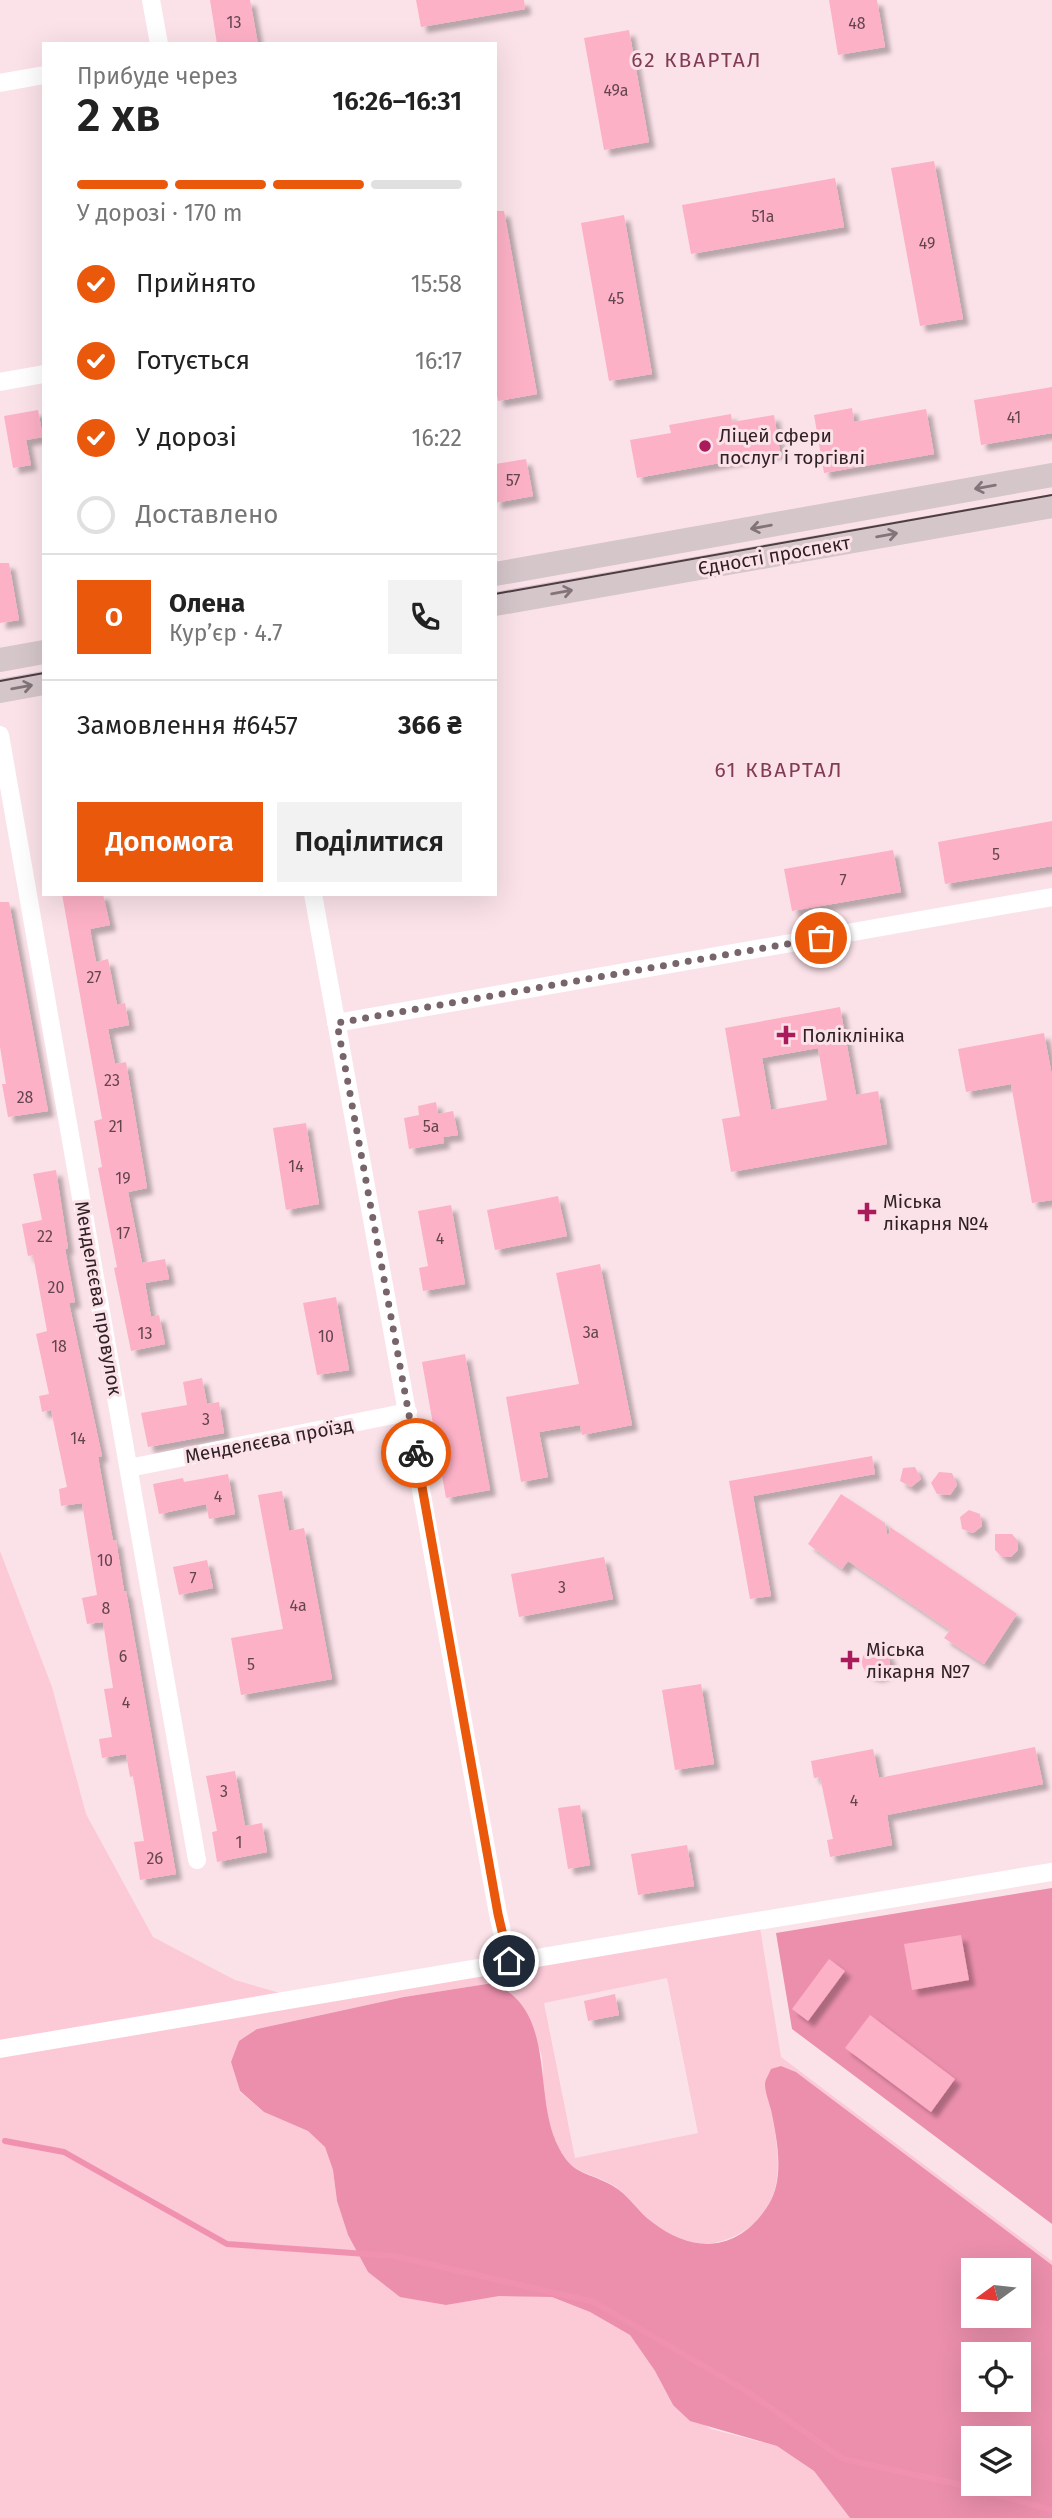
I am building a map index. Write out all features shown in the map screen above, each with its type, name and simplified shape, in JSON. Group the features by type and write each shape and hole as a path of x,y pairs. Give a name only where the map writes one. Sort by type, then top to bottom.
{"main road":[{"name":"Єдності проспект","path":"497,573 1052,475"},
{"name":"Єдності проспект","path":"497,604 1052,506"},
{"path":"0,660 42,652"},
{"path":"0,691 42,683"}],"street":[{"path":"151,0 159,42"},
{"path":"0,83 42,75"},
{"path":"0,382 42,374"},
{"name":"Менделєєва провулок","path":"0,735 197,1860"},
{"path":"313,896 498,1914 509,1961"},
{"path":"337,1023 1052,897"},
{"name":"Менделєєва проїзд","path":"129,1468 408,1412"},
{"path":"0,2049 509,1961 1052,1872"}],"shaded area":[{"path":"0,1551 52,1687 86,1814 153,1937 235,1980 297,1998 760,1928 781,2057 1052,2261 1052,2265 796,2072 781,2066 765,2083 778,2159 773,2197 764,2213 750,2227 724,2240 699,2244 674,2238 662,2231 616,2187 576,2168 564,2156 544,2106 539,2048 493,1983 404,1997 257,2029 231,2062 240,2092 264,2112 308,2131 325,2147 348,2235 368,2272 400,2296 446,2305 499,2295 552,2297 590,2312 630,2335 655,2371 673,2405 711,2429 777,2446 814,2471 850,2518 0,2518","holes":["667,1978 698,2133 575,2158 544,2003"]},
{"path":"1052,1888 1052,2224 792,2029 776,1933"},
{"path":"493,1983 514,1996 527,2014 536,2034 551,2127 564,2157 576,2169 619,2190 652,2222 668,2233 700,2243 715,2243 744,2232 769,2204 777,2182 778,2158 766,2079 771,2069 781,2066 796,2072 1052,2265 1052,2518 850,2518 814,2471 777,2446 690,2421 673,2405 655,2371 630,2335 590,2312 552,2297 499,2296 446,2305 400,2297 368,2272 348,2235 325,2147 308,2131 264,2112 240,2091 231,2062 239,2041 257,2029 404,1997"}],"building":[{"path":"210,0 250,0 258,42 217,42"},
{"path":"416,0 524,0 525,9 421,27"},
{"path":"829,0 877,0 885,47 838,55"},
{"path":"629,30 649,142 604,150 584,38"},
{"path":"934,161 963,319 920,326 891,168"},
{"path":"835,178 844,227 691,254 682,205"},
{"path":"497,211 504,211 537,394 498,401"},
{"path":"624,215 652,374 609,381 581,223"},
{"path":"1052,387 1052,433 981,445 974,400"},
{"path":"852,408 854,422 926,409 934,454 824,473 814,415"},
{"path":"38,410 42,437 26,440 31,465 13,468 4,416"},
{"path":"731,414 732,422 774,415 780,452 637,478 630,440 671,433 669,425"},
{"path":"526,459 533,496 497,503 497,464"},
{"path":"0,563 9,563 19,620 0,623"},
{"path":"1052,821 1052,866 945,884 938,842"},
{"path":"893,850 901,892 792,911 784,869"},
{"path":"62,896 103,896 110,925 90,929 96,962 108,959 117,1005 125,1003 129,1025 108,1029 115,1064 126,1062 147,1188 128,1192 142,1263 165,1259 169,1279 145,1283 151,1317 159,1315 165,1344 131,1351 98,1168 102,1167 94,1121 102,1119"},
{"path":"0,902 9,902 48,1111 8,1117 2,1084 6,1084 0,1047"},
{"path":"840,1007 856,1095 878,1091 887,1144 731,1172 722,1119 740,1116 725,1028","holes":["818,1048 827,1100 771,1110 762,1058"]},
{"path":"1044,1033 1052,1076 1052,1200 1032,1203 1011,1084 966,1092 958,1049"},
{"path":"436,1102 438,1114 453,1111 458,1135 443,1137 444,1143 409,1149 404,1118 419,1115 418,1106"},
{"path":"306,1123 319,1204 286,1210 273,1128"},
{"path":"56,1170 68,1248 65,1249 75,1302 69,1303 102,1456 98,1457 113,1541 116,1540 126,1591 176,1874 140,1880 134,1842 144,1841 133,1776 130,1777 126,1754 102,1758 99,1739 112,1737 104,1689 113,1688 103,1622 87,1624 82,1598 97,1595 82,1503 61,1506 59,1489 67,1487 51,1410 42,1412 39,1396 49,1394 36,1334 47,1331 33,1255 28,1256 22,1224 42,1220 33,1174"},
{"path":"558,1196 567,1236 495,1250 487,1210"},
{"path":"451,1205 465,1284 423,1291 419,1268 428,1266 418,1211"},
{"path":"600,1264 632,1425 582,1435 580,1425 539,1432 548,1477 521,1482 506,1397 579,1384 556,1273"},
{"path":"336,1297 349,1370 317,1375 303,1303"},
{"path":"465,1354 490,1490 446,1498 422,1362"},
{"path":"202,1378 207,1404 219,1402 224,1433 148,1447 141,1413 187,1405 183,1382"},
{"path":"872,1456 875,1474 753,1496 771,1596 750,1599 729,1481"},
{"path":"915,1467 921,1479 911,1487 900,1481 903,1468"},
{"path":"939,1472 952,1473 957,1485 950,1495 937,1494 931,1483"},
{"path":"228,1474 235,1514 209,1519 206,1504 159,1514 153,1484 183,1478 184,1482"},
{"path":"282,1491 289,1531 304,1528 332,1679 241,1695 231,1638 283,1629 258,1495"},
{"path":"841,1494 885,1523 888,1539 890,1527 1017,1614 984,1664 944,1638 950,1630 848,1561 842,1569 808,1544"},
{"path":"969,1510 980,1514 982,1526 973,1533 962,1529 960,1517"},
{"path":"995,1534 1012,1534 1018,1541 1018,1550 1011,1557 1002,1557 995,1550"},
{"path":"604,1557 613,1599 519,1617 511,1574"},
{"path":"207,1560 213,1588 179,1595 173,1567"},
{"path":"876,1648 886,1652 890,1662 886,1672 876,1676 866,1672 862,1662 866,1652"},
{"path":"701,1684 714,1764 675,1770 662,1690"},
{"path":"1035,1747 1043,1784 887,1815 892,1845 830,1857 827,1840 833,1839 820,1777 814,1778 811,1761 873,1749 879,1778"},
{"path":"235,1771 245,1826 262,1823 267,1852 217,1862 212,1832 217,1831 206,1776"},
{"path":"580,1805 590,1865 568,1869 558,1808"},
{"path":"687,1845 694,1886 638,1895 631,1854"},
{"path":"961,1935 969,1980 912,1990 904,1944"},
{"path":"829,1959 845,1971 808,2021 792,2009"},
{"path":"615,1994 619,2015 588,2021 584,2001"},
{"path":"870,2015 955,2079 931,2112 845,2048"}],"waterway":[{"path":"5,2141 64,2152 227,2244 394,2256 594,2302 748,2392 843,2459 953,2483 1052,2510"}],"tram line":[{"path":"497,594 1052,495"},
{"path":"0,681 42,673"}],"way so far":[{"path":"416,1453 337,1023 821,938"}],"place":[{"name":"Ліцей сфери послуг і торгівлі","path":"705,446"},
{"name":"Поліклініка","path":"786,1035"},
{"name":"Міська лікарня №4","path":"867,1212"},
{"name":"Міська лікарня №7","path":"850,1660"}],"district":[{"name":"62 КВАРТАЛ","path":"697,60"},
{"name":"61 КВАРТАЛ","path":"779,770"}],"route":[{"path":"416,1453 498,1914 509,1961"}]}
